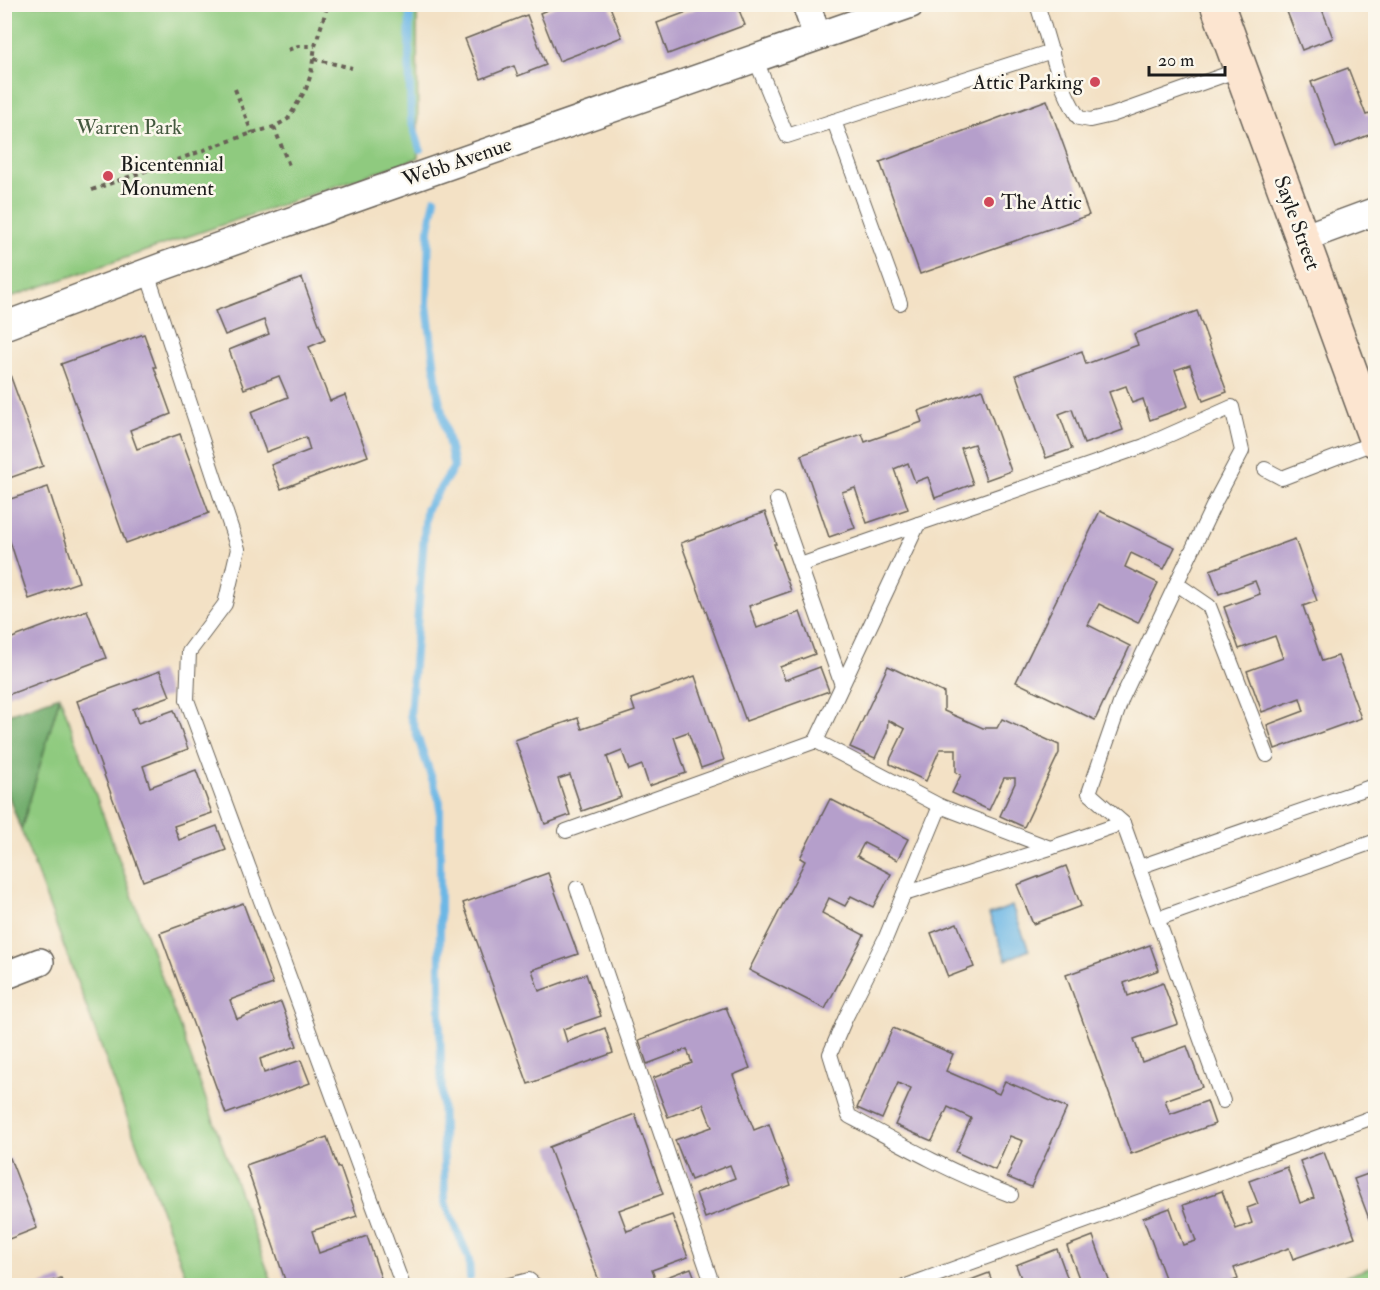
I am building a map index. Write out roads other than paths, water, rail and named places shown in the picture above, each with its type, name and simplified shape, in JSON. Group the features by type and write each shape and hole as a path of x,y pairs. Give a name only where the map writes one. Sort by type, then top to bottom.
{"street":[{"path":"806,4 817,36"},
{"name":"Webb Avenue","path":"4,326 338,204 911,4"},
{"name":"Sayle Street","path":"1217,4 1376,441"},
{"path":"1303,238 1376,212"},
{"path":"4,976 40,962"}],"lane":[{"path":"1037,4 1062,82 1079,118 1090,120 1112,115 1241,69"},
{"path":"754,58 787,136 1052,51"},
{"path":"834,121 900,303"},
{"path":"147,273 238,549 225,604 189,652 187,700 403,1286"},
{"path":"800,565 1144,446 1232,406 1242,451 1216,500 1122,698 1089,794 1123,823 1223,1101"},
{"path":"1265,469 1282,478 1376,441"},
{"path":"777,500 842,685"},
{"path":"566,831 816,741 918,524"},
{"path":"1177,584 1209,606 1267,755"},
{"path":"816,741 939,806 1050,848"},
{"path":"1139,867 1376,785"},
{"path":"939,806 886,937 830,1054 849,1116 977,1182 1011,1195"},
{"path":"904,894 1123,823"},
{"path":"1157,919 1376,841"},
{"path":"577,888 713,1286"},
{"path":"906,1286 1376,1116"},
{"path":"505,1286 529,1280 536,1286"}],"water":[{"path":"1012,906 1029,950 1006,960 989,915"}],"waterway":[{"path":"410,4 411,119 420,149"},
{"path":"435,199 429,229 427,305 438,394 454,467 426,510 410,715 440,802 440,1027 445,1202 469,1259 470,1277"}],"place":[{"name":"Attic Parking","path":"1095,82"},
{"name":"Bicentennial Monument","path":"108,176"},
{"name":"The Attic","path":"989,202"}],"park label":[{"name":"Warren Park","path":"129,127"}]}
